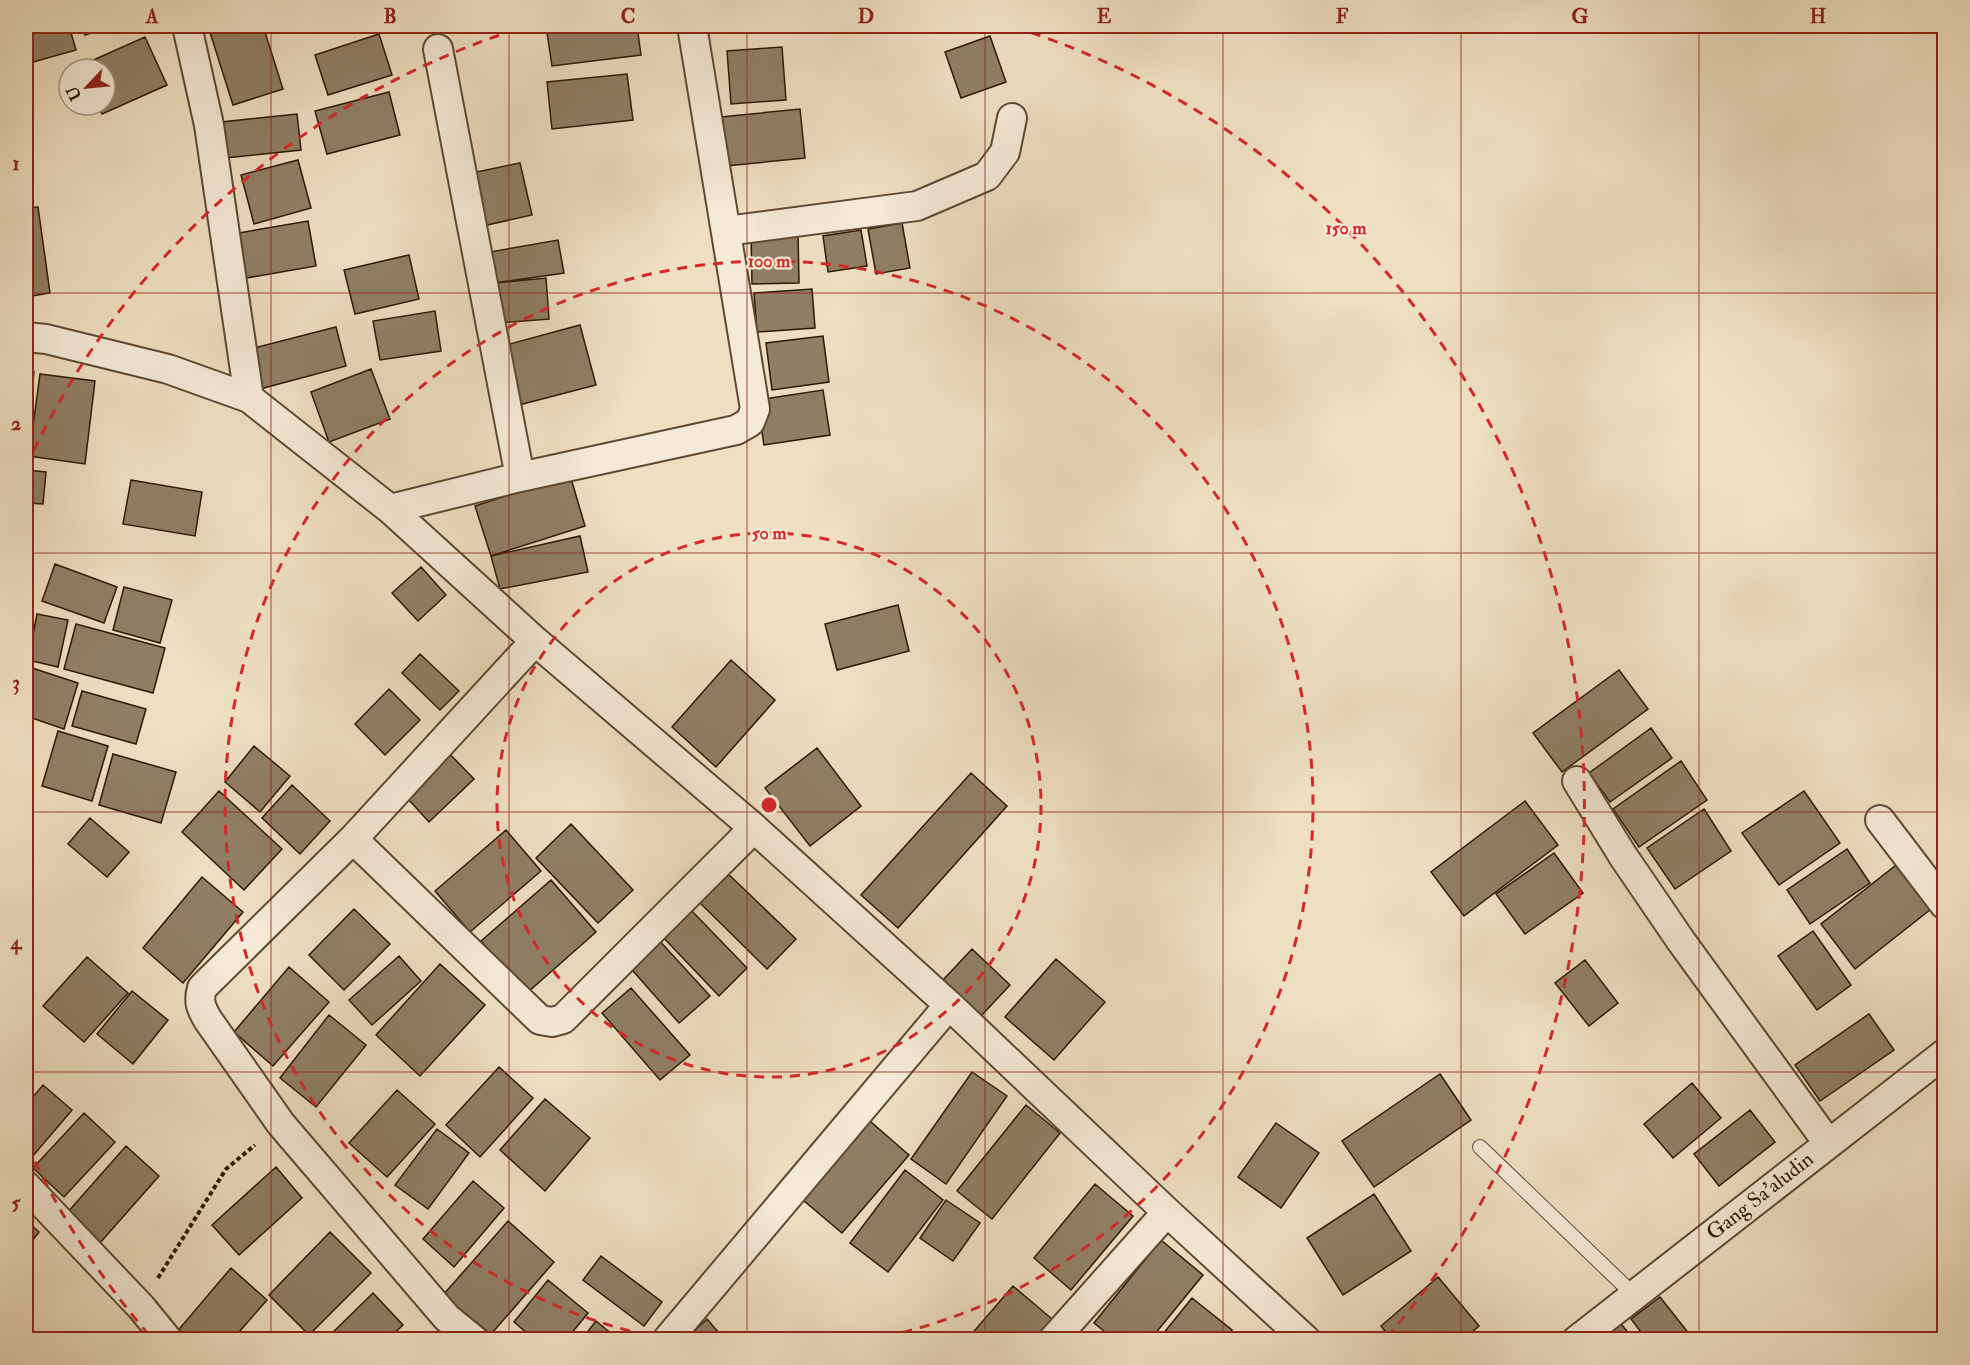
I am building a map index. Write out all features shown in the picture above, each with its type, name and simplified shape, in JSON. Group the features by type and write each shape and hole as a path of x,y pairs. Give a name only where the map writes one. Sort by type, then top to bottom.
{"street":[{"path":"187,26 209,125 249,398"},
{"path":"390,508 736,430 750,422 755,409 692,26"},
{"path":"438,49 520,477"},
{"path":"726,231 917,206 956,191 987,176 1005,152 1012,118"},
{"path":"26,337 46,339 168,369 249,398 390,508 535,641 754,828 949,1005 1297,1336"},
{"path":"474,1340 447,1318 281,1124 200,1006 202,988 353,839 535,641"},
{"path":"1576,781 1662,913 1828,1143"},
{"path":"1880,820 1944,904"},
{"path":"353,839 540,1020 552,1022 563,1019 754,828"},
{"path":"667,1340 949,1005"},
{"name":"Gang Sa'aludin","path":"1577,1340 1944,1054"},
{"path":"26,1186 141,1307 168,1340"},
{"path":"1053,1340 1167,1212"}],"lane":[{"path":"1480,1147 1634,1295"}],"path":[{"path":"141,1307 170,1256 226,1169 281,1124"}],"building":[{"path":"26,26 69,26 76,50 26,64"},
{"path":"82,26 112,26 85,35"},
{"path":"208,26 263,26 283,89 233,105"},
{"path":"546,26 637,26 641,55 552,66"},
{"path":"379,34 392,75 328,95 315,55"},
{"path":"990,36 1006,82 961,98 945,52"},
{"path":"145,37 167,85 117,107 117,57 100,57"},
{"path":"782,47 786,100 731,104 727,51"},
{"path":"627,74 633,120 552,129 547,82"},
{"path":"389,92 400,135 327,154 315,111"},
{"path":"800,109 805,158 726,166 721,117"},
{"path":"297,114 301,150 216,159 212,123"},
{"path":"298,160 311,208 254,224 241,175"},
{"path":"520,163 532,215 478,227 467,174"},
{"path":"38,207 50,293 26,297 26,208"},
{"path":"308,221 316,266 235,280 227,235"},
{"path":"902,223 910,268 876,274 868,229"},
{"path":"861,230 867,266 828,272 823,236"},
{"path":"798,232 799,283 752,284 751,233"},
{"path":"558,240 564,273 494,283 490,252"},
{"path":"409,255 419,299 355,314 344,270"},
{"path":"546,278 549,319 498,323 494,283"},
{"path":"812,289 815,328 757,332 754,293"},
{"path":"435,311 441,351 380,360 373,321"},
{"path":"580,325 596,385 515,406 499,347"},
{"path":"336,327 346,366 260,389 250,349"},
{"path":"823,336 829,382 772,390 766,343"},
{"path":"371,369 390,419 329,442 311,392"},
{"path":"26,371 34,372 26,449"},
{"path":"40,374 95,381 85,464 29,456"},
{"path":"823,390 830,435 764,445 757,400"},
{"path":"26,470 46,472 43,504 26,503"},
{"path":"570,475 585,526 491,556 475,506"},
{"path":"131,480 202,492 195,536 123,524"},
{"path":"580,536 588,572 500,589 491,556"},
{"path":"55,564 117,587 104,623 42,601"},
{"path":"421,567 446,595 418,621 392,593"},
{"path":"124,587 172,600 160,643 113,630"},
{"path":"898,605 909,651 837,670 825,624"},
{"path":"37,614 68,620 58,667 28,660"},
{"path":"76,624 165,648 153,693 64,669"},
{"path":"420,654 459,691 440,710 402,673"},
{"path":"731,660 775,700 716,767 672,727"},
{"path":"26,666 78,683 64,729 26,716"},
{"path":"1619,670 1648,709 1562,772 1533,733"},
{"path":"389,689 420,720 385,755 355,724"},
{"path":"82,691 146,709 136,744 72,726"},
{"path":"1651,728 1672,758 1610,802 1589,773"},
{"path":"58,731 108,746 92,801 42,786"},
{"path":"254,746 290,776 260,812 225,782"},
{"path":"443,747 474,779 429,822 399,789"},
{"path":"817,748 861,806 810,846 765,788"},
{"path":"113,754 176,772 161,823 99,805"},
{"path":"1681,761 1707,800 1639,847 1613,809"},
{"path":"971,773 1007,806 898,928 861,895"},
{"path":"292,785 330,821 300,854 262,818"},
{"path":"219,791 282,849 244,890 182,832"},
{"path":"1804,791 1840,843 1779,885 1742,833"},
{"path":"1525,801 1558,845 1464,916 1431,872"},
{"path":"1704,809 1731,851 1675,889 1647,848"},
{"path":"90,818 129,852 107,877 68,844"},
{"path":"571,824 633,890 598,923 536,858"},
{"path":"506,830 541,871 470,932 435,891"},
{"path":"1847,849 1870,883 1810,924 1787,890"},
{"path":"1554,853 1583,893 1525,934 1496,894"},
{"path":"1900,862 1935,906 1855,969 1821,924"},
{"path":"722,868 796,939 767,969 694,897"},
{"path":"202,877 243,912 183,983 143,948"},
{"path":"551,880 596,932 527,993 481,941"},
{"path":"689,908 747,968 719,996 661,935"},
{"path":"354,909 390,944 344,990 309,955"},
{"path":"1813,931 1851,985 1817,1010 1778,956"},
{"path":"656,937 710,996 679,1023 626,963"},
{"path":"972,949 1010,985 981,1016 943,980"},
{"path":"399,956 421,981 372,1025 349,1000"},
{"path":"87,957 128,993 84,1042 43,1006"},
{"path":"1056,959 1105,1002 1054,1060 1005,1017"},
{"path":"1585,960 1618,1003 1589,1026 1555,983"},
{"path":"440,964 485,1005 420,1076 376,1035"},
{"path":"289,967 329,1002 273,1066 234,1032"},
{"path":"631,988 690,1055 660,1080 602,1013"},
{"path":"132,991 168,1020 133,1064 97,1034"},
{"path":"1869,1014 1894,1050 1820,1101 1795,1065"},
{"path":"329,1015 366,1045 316,1107 280,1078"},
{"path":"499,1067 533,1098 480,1157 446,1125"},
{"path":"972,1072 1007,1096 946,1184 911,1159"},
{"path":"1440,1074 1471,1120 1374,1187 1342,1141"},
{"path":"1692,1083 1721,1118 1673,1158 1644,1124"},
{"path":"43,1085 72,1110 26,1164 26,1105"},
{"path":"397,1090 435,1124 387,1177 349,1143"},
{"path":"545,1099 590,1138 545,1191 500,1150"},
{"path":"1026,1105 1060,1133 992,1219 957,1191"},
{"path":"1750,1110 1775,1142 1719,1186 1694,1154"},
{"path":"84,1113 115,1142 64,1197 33,1168"},
{"path":"864,1116 909,1155 842,1233 797,1195"},
{"path":"1276,1123 1319,1153 1281,1208 1238,1177"},
{"path":"437,1129 469,1153 428,1209 395,1185"},
{"path":"126,1146 159,1176 100,1243 67,1213"},
{"path":"276,1167 302,1198 239,1255 212,1225"},
{"path":"905,1170 943,1200 888,1272 850,1243"},
{"path":"473,1181 504,1208 454,1267 423,1239"},
{"path":"1095,1184 1133,1216 1071,1290 1034,1258"},
{"path":"1374,1194 1411,1251 1343,1295 1307,1238"},
{"path":"946,1200 980,1223 953,1261 920,1238"},
{"path":"26,1220 39,1232 26,1249"},
{"path":"508,1221 554,1262 486,1340 437,1302"},
{"path":"330,1232 371,1273 309,1335 269,1295"},
{"path":"1161,1240 1203,1275 1150,1340 1115,1340 1094,1323"},
{"path":"601,1256 662,1302 644,1326 583,1280"},
{"path":"231,1268 267,1300 232,1340 170,1340"},
{"path":"1438,1277 1479,1326 1463,1340 1392,1340 1381,1326"},
{"path":"548,1280 588,1313 566,1340 535,1340 514,1322"},
{"path":"1013,1286 1052,1319 1035,1340 975,1340 970,1336"},
{"path":"373,1293 403,1325 387,1340 325,1340"},
{"path":"1660,1297 1694,1340 1647,1340 1631,1319"},
{"path":"1192,1298 1232,1330 1225,1340 1158,1340"},
{"path":"1614,1315 1634,1340 1583,1340"},
{"path":"707,1319 725,1340 685,1340"},
{"path":"596,1321 618,1339 618,1340 581,1340"}]}
